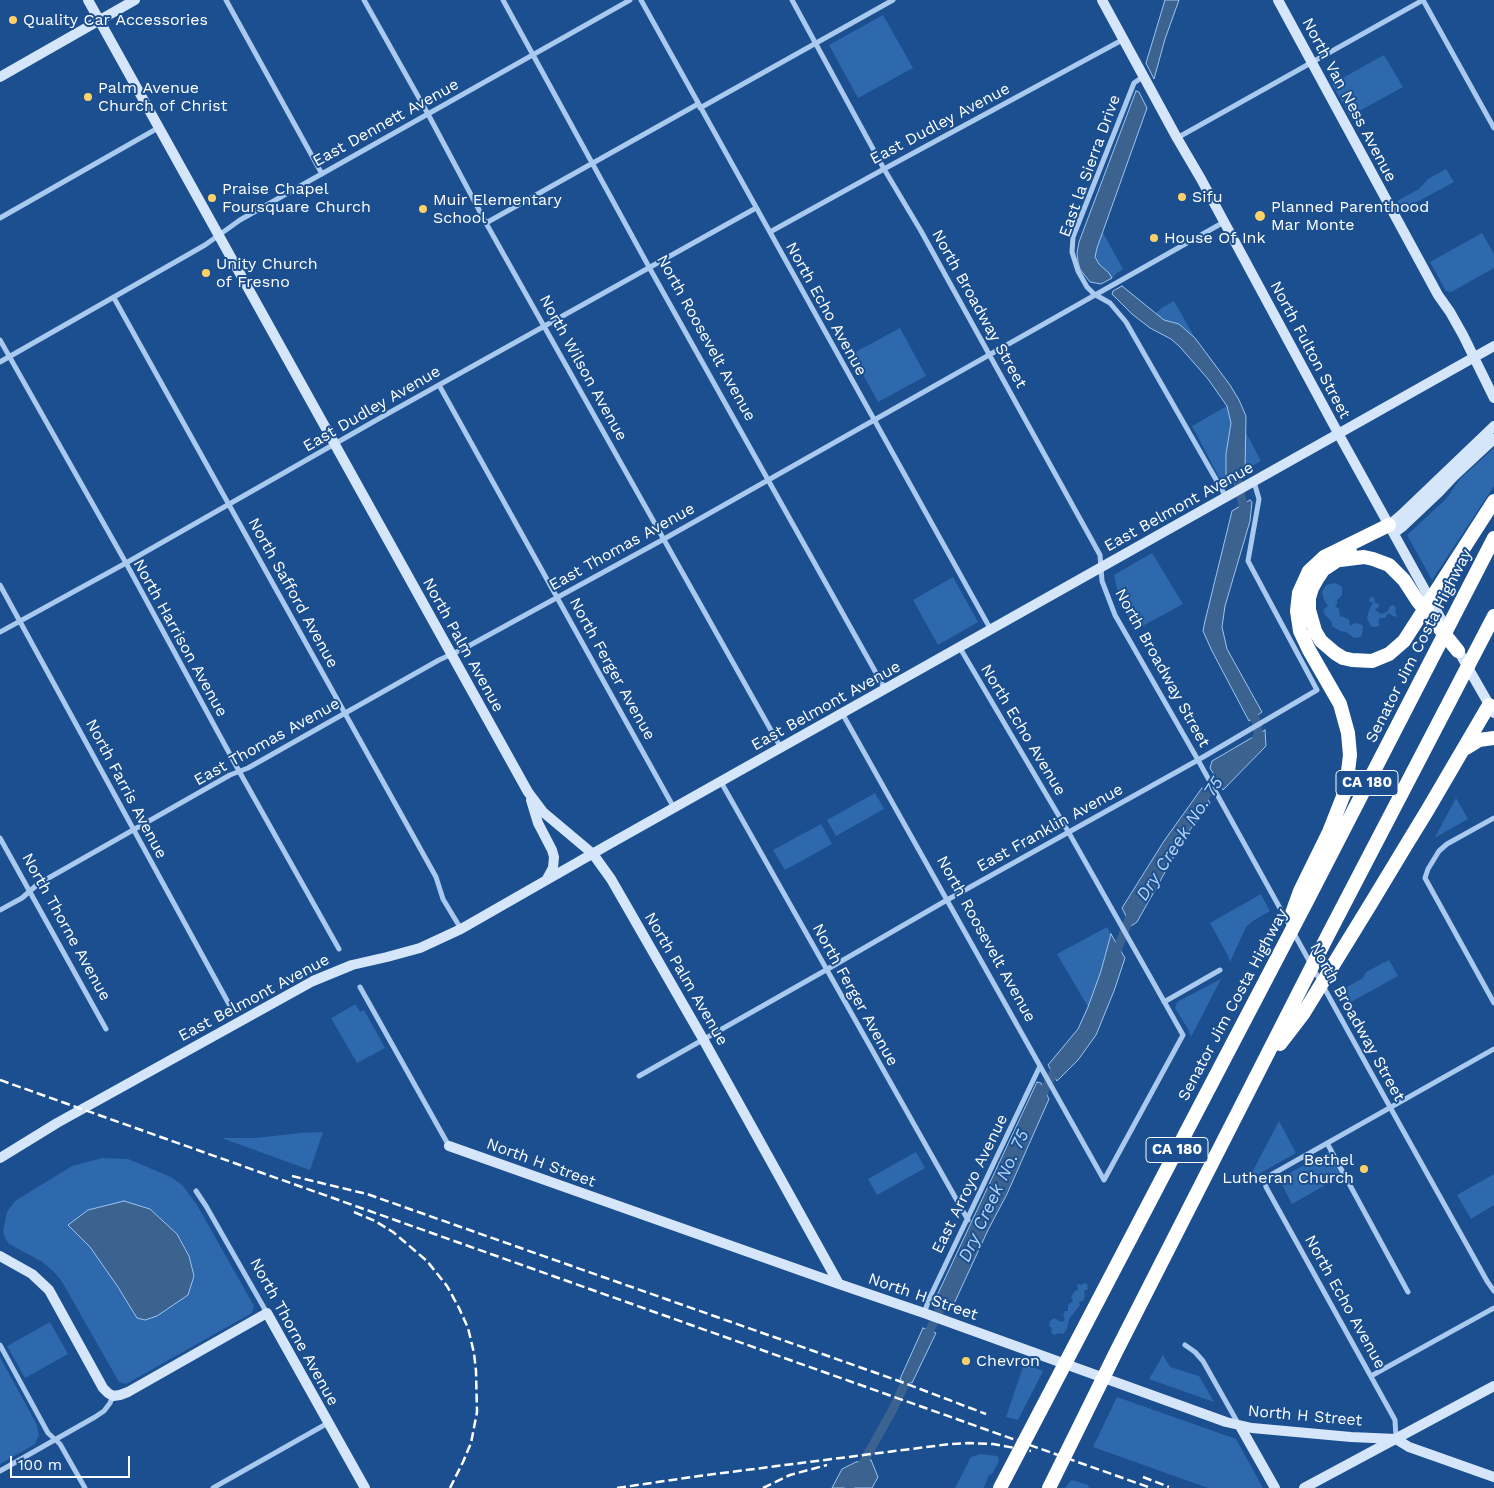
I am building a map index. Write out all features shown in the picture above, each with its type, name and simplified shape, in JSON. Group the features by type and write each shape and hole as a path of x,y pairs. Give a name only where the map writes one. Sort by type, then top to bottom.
{"highway":[{"path":"1391,529 1336,561 1324,570 1312,588 1309,610 1315,631 1328,648 1343,658 1362,662 1372,661 1389,654 1404,641 1494,500"},
{"path":"1304,896 1339,807 1347,780 1350,755 1348,733 1340,704 1300,631 1297,612 1299,593 1309,571 1324,557 1391,529"},
{"name":"Senator Jim Costa Highway","path":"1000,1488 1275,962 1304,896 1494,538"},
{"path":"1336,561 1364,557 1389,565 1404,580 1417,600 1458,651"},
{"name":"CA 180","path":"1052,1487 1116,1352 1328,935 1494,616"},
{"path":"1255,1079 1303,1014 1460,754 1492,705"},
{"path":"1460,754 1479,740 1494,738"}],"main road":[{"name":"North Palm Avenue","path":"88,0 528,792 543,812 592,854 607,872 703,1040 838,1284"},
{"path":"0,77 135,0"},
{"name":"North Fulton Street","path":"1102,0 1458,651 1492,705"},
{"name":"North Van Ness Avenue","path":"1278,0 1438,295 1456,324 1494,398"},
{"name":"East Belmont Avenue","path":"0,1158 161,1064 300,987 352,965 420,948 461,930 592,854 1494,346"},
{"path":"1391,529 1401,515 1494,426"},
{"path":"1391,529 1402,527 1494,439"},
{"path":"528,792 538,822 554,856 553,868 547,880"},
{"name":"North H Street","path":"449,1146 1240,1426 1351,1437 1396,1439"},
{"path":"0,1256 32,1274 49,1290 103,1388 113,1396 120,1396 128,1392 267,1313"},
{"name":"North Thorne Avenue","path":"267,1313 365,1488"},
{"path":"1304,1488 1494,1386"},
{"path":"1240,1426 1275,1488"},
{"path":"1396,1439 1409,1448 1494,1477"}],"street":[{"path":"226,0 322,174"},
{"name":"North Wilson Avenue","path":"364,0 486,223 780,748"},
{"name":"North Roosevelt Avenue","path":"503,0 649,267 885,689"},
{"name":"East Dennett Avenue","path":"0,362 205,245 229,226 630,0"},
{"name":"North Echo Avenue","path":"641,0 991,630"},
{"name":"North Broadway Street","path":"792,0 1100,555 1102,581 1115,615 1209,779 1494,1291"},
{"path":"486,223 893,0"},
{"path":"1177,138 1423,0 1494,128"},
{"name":"East Dudley Avenue","path":"770,232 884,168 1124,39"},
{"name":"East la Sierra Drive","path":"1144,76 1134,83 1073,237 1072,252 1082,280 1094,294 1110,303 1126,322 1228,497"},
{"path":"0,218 158,128"},
{"name":"East Dudley Avenue","path":"0,632 756,208"},
{"name":"East Thomas Avenue","path":"0,910 22,898 38,884 134,829 239,771 248,768 439,660 664,539 1224,222"},
{"name":"North Safford Avenue","path":"114,298 436,878 443,898 461,930"},
{"name":"North Harrison Avenue","path":"0,340 126,563 239,771 339,949"},
{"name":"North Ferger Avenue","path":"439,385 675,808"},
{"name":"East Franklin Avenue","path":"638,1076 1198,760 1317,690 1248,561 1259,499 1251,483"},
{"name":"North Farris Avenue","path":"0,585 230,1006"},
{"name":"North Echo Avenue","path":"960,648 1069,832 1183,1035 1104,1180"},
{"name":"North Roosevelt Avenue","path":"842,713 1104,1180"},
{"name":"North Ferger Avenue","path":"721,782 968,1220"},
{"path":"1494,818 1447,844 1439,851 1425,878 1494,1003"},
{"name":"North Thorne Avenue","path":"0,838 106,1029"},
{"path":"1164,1002 1220,970"},
{"path":"360,987 449,1146"},
{"path":"1408,1292 1327,1143 1494,1049"},
{"name":"East Arroyo Avenue","path":"924,1313 1040,1066"},
{"name":"North Echo Avenue","path":"1327,1143 1269,1176 1265,1180 1266,1187 1395,1420 1396,1439"},
{"name":"North Thorne Avenue","path":"196,1192 206,1206 267,1313"},
{"path":"1371,1376 1494,1308"},
{"path":"0,1345 48,1433 60,1444 85,1488"},
{"path":"1185,1345 1203,1361 1240,1426"},
{"path":"0,1471 95,1417 110,1403 113,1396"},
{"path":"213,1488 328,1423"}],"shaded area":[{"path":"883,15 913,68 858,98 829,45"},
{"path":"1384,55 1403,87 1350,116 1332,84"},
{"path":"1446,169 1454,182 1402,210 1397,201 1419,189 1428,179"},
{"path":"1102,231 1123,269 1112,278 1095,257"},
{"path":"1482,233 1494,254 1494,268 1451,292 1446,291 1430,262"},
{"path":"1174,301 1195,338 1179,324 1164,320 1155,314"},
{"path":"900,328 926,376 878,402 852,354"},
{"path":"1227,406 1231,423 1226,454 1226,482 1221,481 1192,426"},
{"path":"1246,433 1261,461 1245,470 1245,452"},
{"path":"1494,448 1494,486 1432,580 1407,535 1446,499 1460,479"},
{"path":"1152,553 1183,604 1137,629 1121,606 1114,575"},
{"path":"953,577 978,622 938,645 913,600"},
{"path":"1336,583 1342,587 1342,595 1337,600 1335,606 1339,609 1340,617 1342,616 1349,620 1350,626 1354,623 1363,626 1361,637 1354,638 1346,632 1340,631 1332,626 1332,622 1325,615 1323,610 1328,606 1322,592 1326,585"},
{"path":"1374,597 1375,603 1379,604 1375,610 1381,614 1387,612 1390,606 1393,605 1396,608 1397,616 1395,617 1388,613 1385,618 1380,618 1379,626 1371,626 1367,619 1373,603 1369,599"},
{"path":"875,793 884,809 836,836 827,820"},
{"path":"1456,798 1468,819 1435,837"},
{"path":"821,824 832,844 785,870 773,850"},
{"path":"1261,894 1270,911 1246,927 1230,962 1210,923"},
{"path":"1107,927 1111,934 1101,971 1088,1007 1057,954"},
{"path":"1389,960 1398,976 1349,1003 1342,990 1363,978 1366,972"},
{"path":"1221,979 1191,1037 1175,1008 1177,1002"},
{"path":"356,1005 360,1012 364,1010 385,1048 357,1063 331,1018"},
{"path":"1279,1121 1296,1153 1248,1180"},
{"path":"323,1132 310,1170 224,1139 255,1138"},
{"path":"1331,1150 1345,1174 1292,1204 1279,1179"},
{"path":"916,1152 925,1168 877,1195 868,1179"},
{"path":"102,1158 128,1159 171,1177 183,1186 197,1205 254,1306 252,1313 126,1384 119,1382 61,1280 41,1261 9,1244 3,1231 7,1212 15,1201 72,1166"},
{"path":"1494,1174 1494,1205 1471,1219 1457,1195"},
{"path":"1083,1283 1087,1284 1088,1289 1084,1291 1083,1301 1079,1302 1080,1305 1069,1319 1067,1329 1063,1334 1054,1335 1051,1332 1052,1328 1049,1326 1050,1321 1054,1318 1061,1322 1065,1320 1063,1315 1065,1311 1068,1311 1068,1305 1073,1301 1071,1297 1078,1290 1078,1284 1082,1285"},
{"path":"50,1322 68,1354 25,1378 7,1346"},
{"path":"1163,1355 1170,1367 1199,1376 1214,1402 1149,1379"},
{"path":"0,1357 37,1425 39,1435 35,1444 0,1464"},
{"path":"1024,1364 1043,1371 1018,1420 1006,1417"},
{"path":"1117,1397 1236,1439 1263,1488 1208,1488 1093,1447"},
{"path":"981,1454 997,1456 999,1459 992,1474 989,1475 984,1488 955,1488 971,1457"},
{"path":"1072,1480 1088,1485 1089,1488 1065,1488"}],"water":[{"path":"1165,0 1179,0 1165,39 1154,79 1146,63"},
{"path":"1136,91 1139,92 1147,108 1095,257 1112,278 1101,284 1090,282 1080,269 1078,262 1079,242"},
{"path":"1122,286 1164,320 1179,324 1195,338 1239,400 1246,416 1245,470 1226,482 1226,454 1231,423 1227,406 1208,379 1180,347 1132,314 1112,294 1113,291"},
{"path":"1250,500 1252,502 1250,521 1225,606 1222,627 1227,649 1262,712 1249,721 1203,631 1232,511"},
{"path":"1265,730 1266,746 1223,790 1210,768 1212,761"},
{"path":"1202,788 1210,803 1186,835 1137,922 1131,926 1122,908 1164,841"},
{"path":"1111,934 1125,958 1114,991 1096,1035 1078,1060 1057,1081 1048,1065 1078,1029 1101,971"},
{"path":"1037,1082 1041,1083 1049,1099 1007,1194 952,1308 934,1302"},
{"path":"124,1201 150,1209 177,1234 189,1256 194,1276 188,1295 157,1316 145,1320 137,1318 90,1247 68,1225 88,1210"},
{"path":"923,1328 936,1333 912,1383 900,1379"},
{"path":"871,1460 878,1477 872,1488 832,1488 842,1469 856,1462"}],"waterway":[{"name":"Dry Creek No. 75","path":"1236,464 1236,475 1244,509 1242,515"},
{"name":"Dry Creek No. 75","path":"1250,707 1257,723 1258,733 1255,744"},
{"name":"Dry Creek No. 75","path":"1200,804 1224,770"},
{"name":"Dry Creek No. 75","path":"1115,956 1134,911"},
{"name":"Dry Creek No. 75","path":"1040,1098 1054,1072 1060,1065"},
{"name":"Dry Creek No. 75","path":"925,1340 947,1295"},
{"name":"Dry Creek No. 75","path":"849,1488 893,1409 911,1370"}],"railway":[{"path":"0,1080 1151,1488"},
{"path":"292,1176 367,1194 899,1381 986,1414"},
{"path":"354,1212 375,1221 393,1232 427,1261 447,1286 468,1328 476,1371 477,1412 471,1443 450,1488"},
{"path":"617,1488 950,1444 993,1444 1031,1451"},
{"path":"763,1488 790,1475 827,1465"},
{"path":"1143,1477 1169,1487"}],"place":[{"name":"Quality Car Accessories","path":"13,20"},
{"name":"Palm Avenue Church of Christ","path":"88,97"},
{"name":"Sifu","path":"1182,197"},
{"name":"Praise Chapel Foursquare Church","path":"212,198"},
{"name":"Muir Elementary School","path":"423,209"},
{"name":"Planned Parenthood Mar Monte","path":"1260,216"},
{"name":"House Of Ink","path":"1154,238"},
{"name":"Unity Church of Fresno","path":"206,273"},
{"name":"Bethel Lutheran Church","path":"1364,1169"},
{"name":"Chevron","path":"966,1361"}]}
